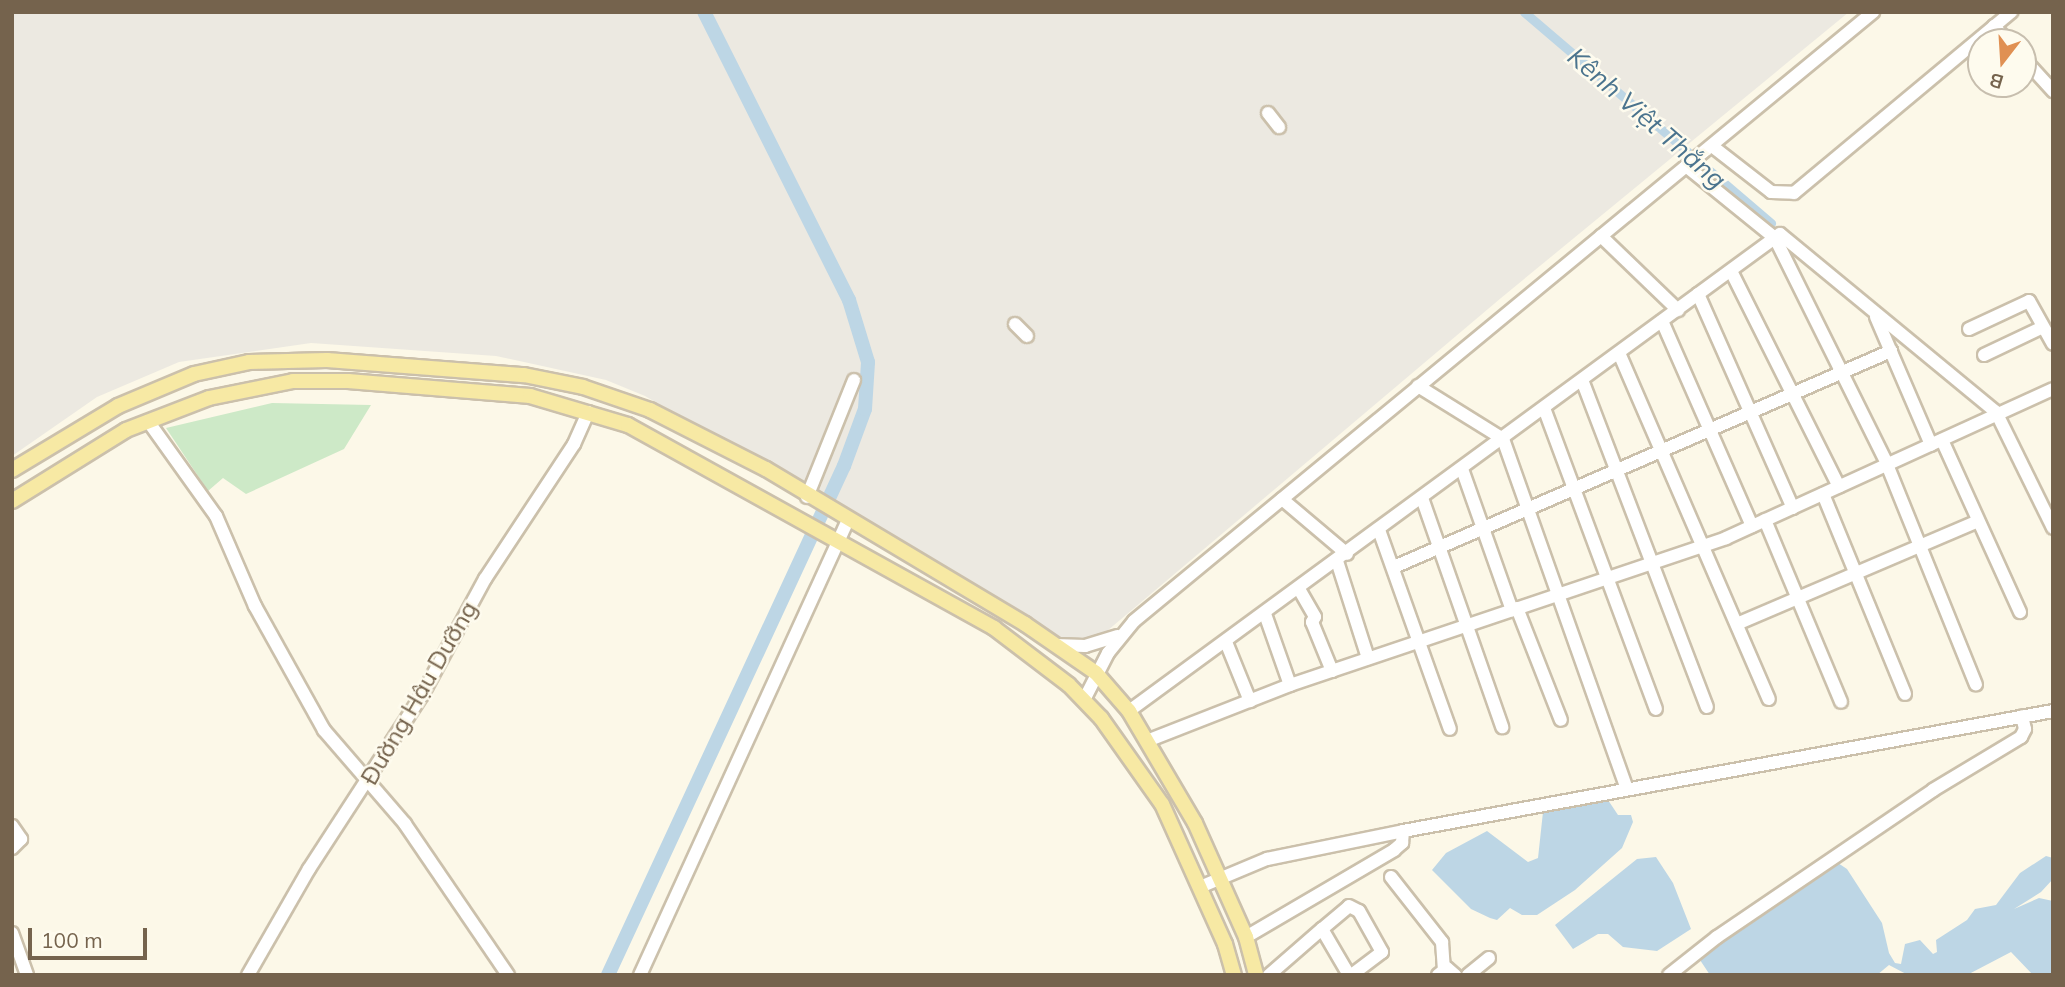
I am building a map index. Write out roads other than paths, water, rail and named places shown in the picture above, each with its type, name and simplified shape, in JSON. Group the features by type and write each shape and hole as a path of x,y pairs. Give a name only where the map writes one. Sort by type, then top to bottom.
{"main road":[{"path":"269,361 271,384"},
{"path":"249,362 253,387"},
{"path":"12,470 118,406 194,374 249,362 427,368 524,375 601,392 665,416 848,520 1055,645 1096,673 1129,710 1220,878 1246,937 1256,975"},
{"path":"12,478 97,424 211,372"},
{"path":"12,501 126,430 253,387 271,384 348,381 530,396 588,412 678,449 994,628 1084,700 1162,804 1226,944 1234,975"}],"street":[{"path":"1084,700 1096,673 1119,636 1873,12"},
{"path":"1711,147 1771,192 1794,193 2011,12"},
{"path":"2037,73 2053,91"},
{"path":"1268,113 1279,127"},
{"path":"1687,166 1775,237 1886,462 1976,685"},
{"path":"1129,710 1265,614 1780,234 1996,412 2053,528"},
{"path":"1601,236 1678,310"},
{"path":"1731,271 1839,487"},
{"path":"1698,294 1793,508"},
{"path":"1969,329 2027,301 2053,344"},
{"path":"1874,312 2020,612"},
{"path":"1662,321 1752,526"},
{"path":"1015,324 1027,336"},
{"path":"1984,355 2043,327"},
{"path":"1394,567 1439,549 1528,505 1662,451 1891,351"},
{"path":"1619,353 1769,699"},
{"path":"811,500 854,380"},
{"path":"1582,380 1707,707"},
{"path":"1418,386 1503,439 1627,789"},
{"path":"1147,741 1290,685 1704,545 1793,508 1996,412 2051,393"},
{"path":"1544,408 1656,709"},
{"name":"Đường Hậu Dưỡng","path":"247,975 309,869 367,784 485,579 575,444 588,412"},
{"path":"148,421 216,516 255,606 303,696 367,784 405,824 508,975"},
{"path":"1462,468 1515,609 1561,720"},
{"path":"1823,494 1905,694"},
{"path":"1422,498 1464,626 1502,727"},
{"path":"1282,499 1342,557 1368,658"},
{"path":"640,975 848,520"},
{"path":"1765,520 1841,702"},
{"path":"1737,624 1978,521"},
{"path":"1379,530 1422,640 1450,729"},
{"path":"1299,589 1315,617 1312,622 1332,671"},
{"path":"1265,614 1290,685"},
{"path":"1055,645 1085,646 1119,636"},
{"path":"1226,642 1250,701"},
{"path":"1199,887 1267,859 1402,831 2053,711"},
{"path":"1669,975 1717,937 1923,797 2021,737 2025,729 2022,716"},
{"path":"12,826 21,839 12,848"},
{"path":"1246,937 1394,850 1402,843 1402,831"},
{"path":"1391,877 1442,942 1446,973"},
{"path":"1269,975 1322,929 1349,906 1359,911 1382,953 1350,975 1322,929"},
{"path":"12,933 27,975"},
{"path":"1468,975 1489,958"}],"water":[{"path":"1608,800 1618,815 1631,815 1633,822 1622,848 1575,890 1537,915 1522,915 1510,908 1497,920 1490,918 1471,909 1432,870 1446,853 1487,831 1528,862 1538,858 1543,812"},
{"path":"2046,856 2053,858 2053,879 2041,892 2014,909 2039,898 2053,901 2053,975 2033,975 2011,952 1967,975 1908,975 1889,965 1877,975 1710,975 1698,957 1838,863 1847,869 1882,923 1889,953 1895,963 1901,964 1905,944 1920,940 1933,954 1937,952 1936,940 1967,920 1975,909 1996,905 2020,873"},
{"path":"1656,857 1673,883 1691,929 1657,951 1623,947 1608,934 1598,934 1573,949 1555,925 1637,859"}],"waterway":[{"path":"608,975 844,466 865,409 868,362 849,300 704,12"},
{"name":"Kênh Việt Thắng","path":"1524,12 1771,223"}]}
